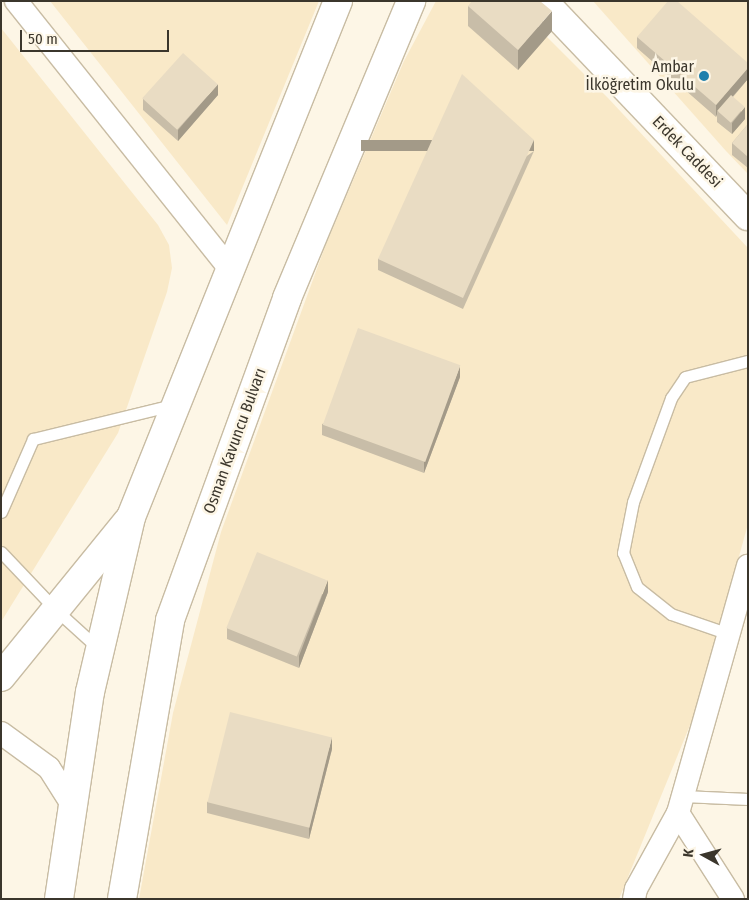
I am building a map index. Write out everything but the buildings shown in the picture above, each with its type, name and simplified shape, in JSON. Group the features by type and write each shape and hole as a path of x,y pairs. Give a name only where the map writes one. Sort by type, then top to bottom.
{"main road":[{"path":"59,899 90,692 131,517 338,1"},
{"name":"Osman Kavuncu Bulvarı","path":"122,899 170,620 286,298 411,1"},
{"name":"Erdek Caddesi","path":"543,1 748,216"},
{"path":"1,677 131,517"}],"street":[{"path":"16,1 231,270"},
{"path":"634,899 636,889 681,805 736,625 748,566"},
{"path":"1,734 49,768 73,806"},
{"path":"681,805 733,899"}],"lane":[{"path":"736,625 672,614 637,587 623,553 633,502 671,398 685,378 748,361"},
{"path":"1,512 33,439 176,404"},
{"path":"1,552 56,610 100,650"},
{"path":"681,805 748,799"}],"shaded area":[{"path":"50,1 319,1 227,225"},
{"path":"436,1 511,1 608,98 748,248 748,524 697,708 619,899 139,899 173,713 221,532 326,244 404,61"},
{"name":"Ambar İlköğretim Okulu","path":"593,1 748,1 748,174 726,151"},
{"path":"1,28 158,225 169,245 172,268 167,292 118,433 1,622"}],"place":[{"name":"Ambar İlköğretim Okulu","path":"704,76"}]}
